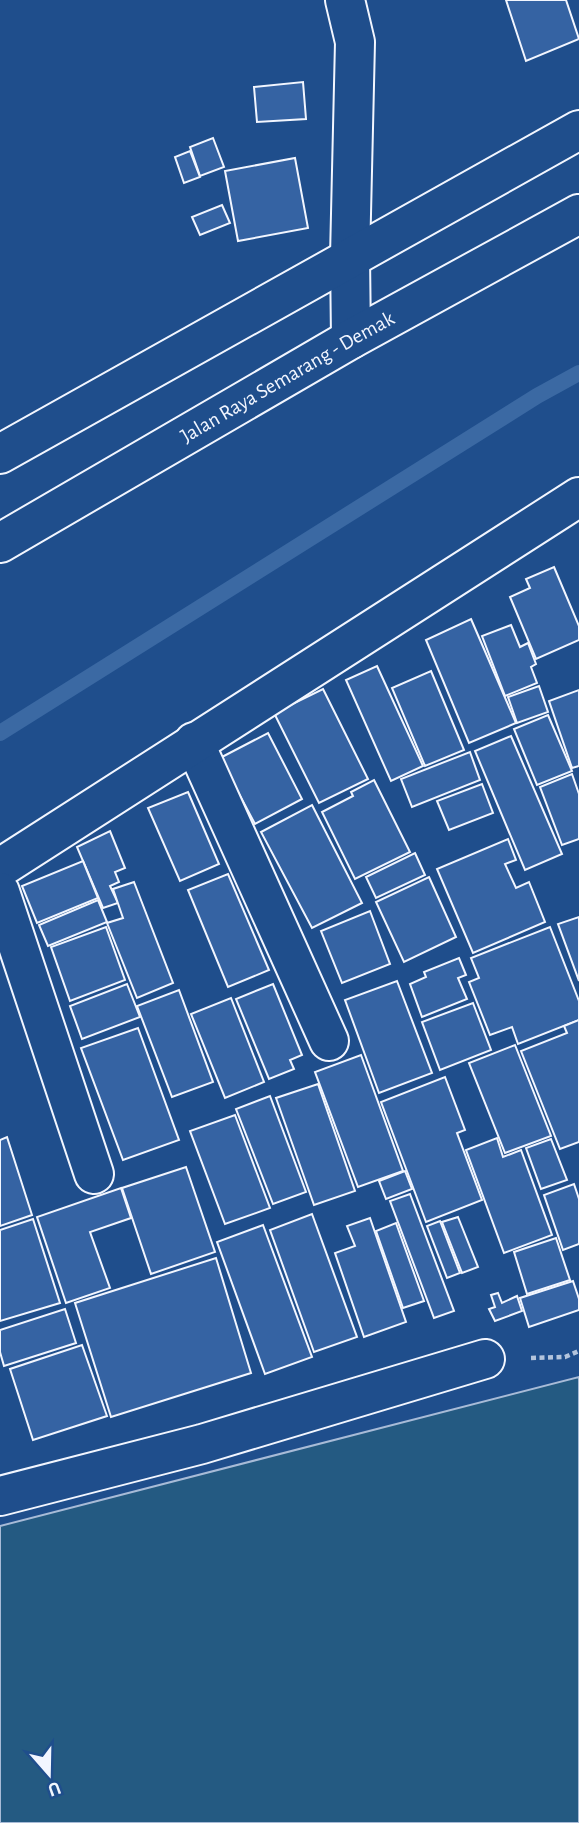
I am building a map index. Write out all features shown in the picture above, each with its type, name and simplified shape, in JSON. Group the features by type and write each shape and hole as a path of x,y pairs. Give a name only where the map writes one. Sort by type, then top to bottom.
{"main road":[{"path":"345,0 355,41 350,257 351,339"},
{"path":"0,454 579,130"},
{"name":"Jalan Raya Semarang - Demak","path":"0,543 351,339 579,214"},
{"path":"0,868 579,497"},
{"path":"194,742 329,1041"},
{"path":"0,892 94,1174"},
{"path":"0,1496 202,1444 485,1359"}],"shaded area":[{"path":"579,1377 579,1823 0,1823 0,1526"}],"building":[{"path":"506,0 566,0 579,39 526,61"},
{"path":"303,82 306,119 257,122 254,87"},
{"path":"213,138 224,167 200,176 190,147"},
{"path":"190,151 200,177 184,183 175,157"},
{"path":"295,158 308,228 238,241 225,171"},
{"path":"222,205 230,223 200,235 192,217"},
{"path":"554,567 579,626 579,640 536,659 510,597 530,588 526,579"},
{"path":"471,619 516,723 469,743 426,640"},
{"path":"511,625 520,647 528,643 536,664 531,667 537,683 505,696 482,636"},
{"path":"377,666 423,766 391,781 346,680"},
{"path":"431,671 464,750 425,766 392,688"},
{"path":"539,686 548,712 517,723 508,697"},
{"path":"323,689 368,779 319,803 274,713"},
{"path":"579,690 579,766 572,768 549,701"},
{"path":"548,715 572,771 537,785 514,729"},
{"path":"268,733 302,799 255,824 220,758"},
{"path":"511,736 562,854 525,870 475,751"},
{"path":"470,752 480,780 412,807 401,779"},
{"path":"572,774 579,794 579,839 562,845 540,787"},
{"path":"374,780 410,852 355,879 322,812 353,796 351,792"},
{"path":"482,784 493,813 449,830 437,801"},
{"path":"188,792 219,864 180,881 148,808"},
{"path":"312,805 362,903 312,928 261,832"},
{"path":"110,831 125,868 115,872 119,882 110,886 118,903 103,908 77,847"},
{"path":"508,839 516,860 505,864 516,888 529,882 545,922 473,953 437,869"},
{"path":"415,853 425,875 376,898 366,877"},
{"path":"83,861 98,898 37,923 22,886"},
{"path":"228,874 269,970 228,987 188,890"},
{"path":"429,877 456,937 404,962 376,902"},
{"path":"134,882 173,983 137,998 107,923 123,918 113,889"},
{"path":"98,900 107,922 48,946 39,925"},
{"path":"370,911 390,964 342,983 321,931"},
{"path":"579,917 579,981 558,924"},
{"path":"106,927 125,980 70,1001 51,947"},
{"path":"550,927 579,1001 579,1020 518,1044 512,1027 490,1035 469,982 479,978 471,958"},
{"path":"459,958 466,975 458,978 467,999 422,1017 410,984 426,977 424,972"},
{"path":"397,981 432,1073 379,1093 345,1000"},
{"path":"127,984 140,1017 82,1039 70,1006"},
{"path":"273,984 302,1055 290,1060 294,1069 269,1079 236,999"},
{"path":"179,990 213,1082 172,1097 137,1006"},
{"path":"231,998 264,1082 225,1098 191,1014"},
{"path":"473,1003 491,1050 440,1070 422,1022"},
{"path":"579,1020 579,1142 560,1149 521,1051 567,1033 564,1026"},
{"path":"138,1028 179,1140 123,1160 81,1048"},
{"path":"515,1045 551,1136 505,1153 469,1063"},
{"path":"361,1055 403,1171 358,1187 315,1072"},
{"path":"445,1077 465,1130 457,1133 482,1200 426,1222 381,1102"},
{"path":"318,1084 355,1191 314,1205 276,1098"},
{"path":"270,1096 306,1192 273,1204 236,1109"},
{"path":"235,1115 270,1208 225,1224 190,1131"},
{"path":"7,1137 32,1215 0,1226 0,1140"},
{"path":"497,1138 503,1157 521,1150 552,1235 504,1253 466,1150"},
{"path":"551,1139 567,1180 541,1189 526,1148"},
{"path":"186,1167 215,1252 151,1274 122,1188"},
{"path":"405,1171 412,1189 386,1199 379,1181"},
{"path":"574,1184 579,1199 579,1244 563,1250 544,1195"},
{"path":"121,1188 131,1218 90,1232 110,1288 66,1303 37,1217"},
{"path":"410,1194 454,1311 434,1318 390,1201"},
{"path":"312,1214 357,1337 314,1352 270,1230"},
{"path":"458,1217 478,1267 462,1273 442,1222"},
{"path":"370,1218 406,1322 364,1337 335,1253 355,1246 347,1226"},
{"path":"33,1219 60,1303 0,1321 0,1230"},
{"path":"440,1221 460,1273 447,1278 427,1226"},
{"path":"396,1223 424,1301 403,1308 376,1231"},
{"path":"263,1225 312,1357 265,1374 217,1242"},
{"path":"556,1238 570,1280 527,1294 514,1252"},
{"path":"216,1258 251,1373 111,1417 75,1303"},
{"path":"573,1281 579,1299 579,1310 529,1327 520,1298"},
{"path":"498,1293 502,1303 517,1296 522,1311 495,1321 489,1309 495,1307 491,1295"},
{"path":"65,1309 76,1343 4,1366 0,1352 0,1330"},
{"path":"82,1345 107,1416 33,1440 10,1369"}],"waterway":[{"path":"0,733 537,396 579,373"}]}
